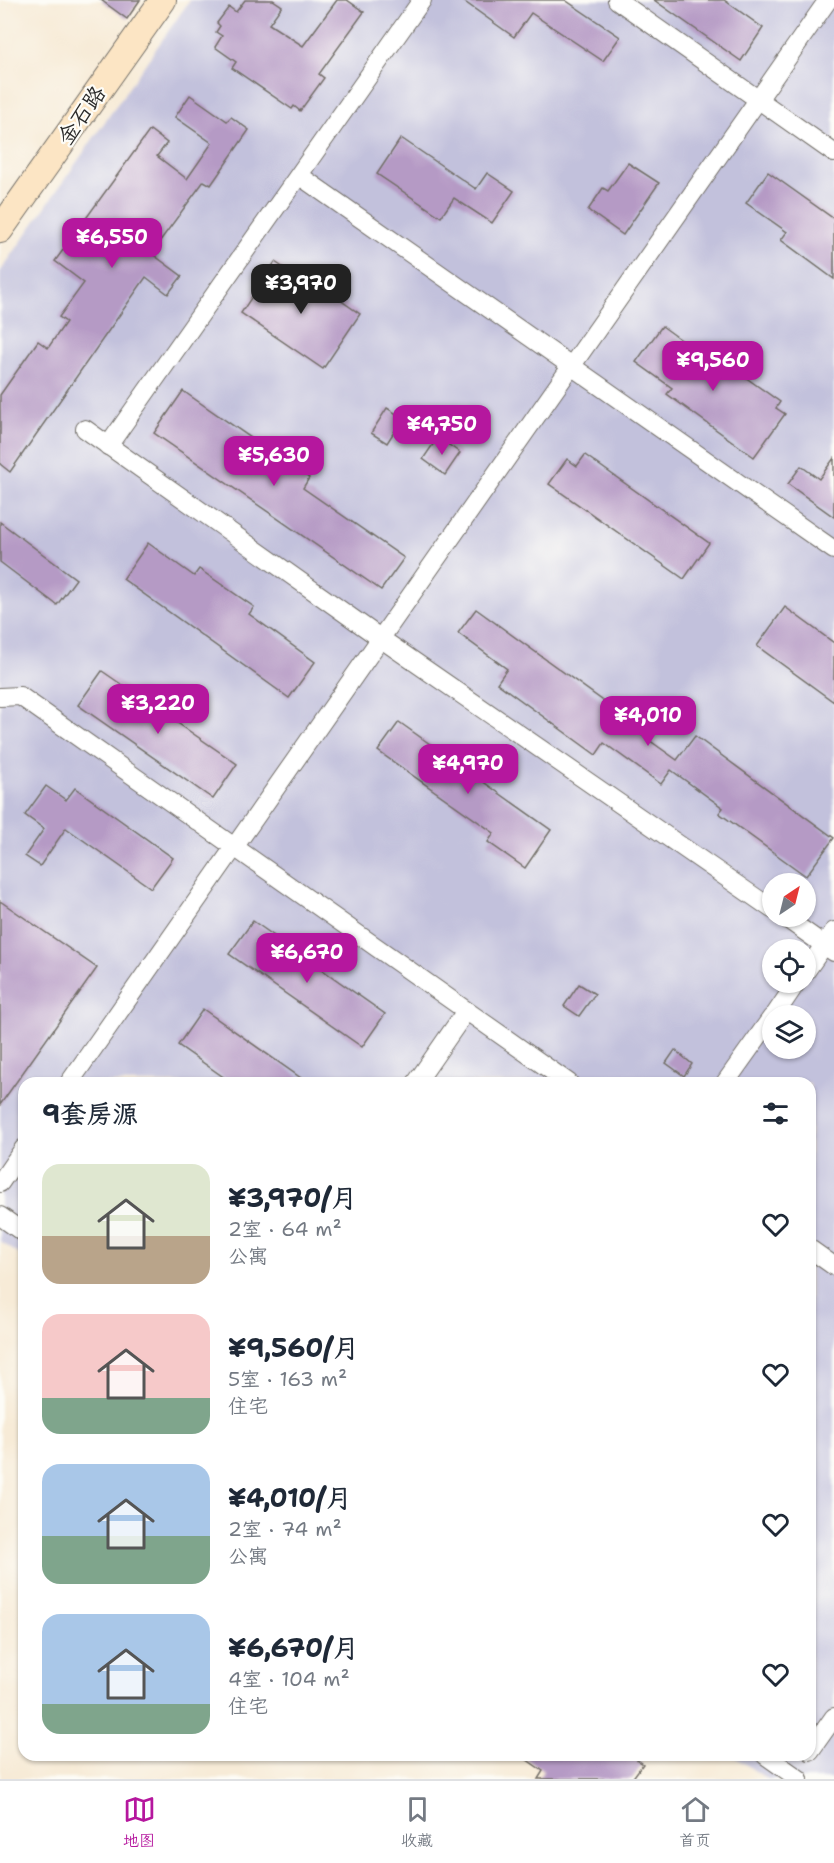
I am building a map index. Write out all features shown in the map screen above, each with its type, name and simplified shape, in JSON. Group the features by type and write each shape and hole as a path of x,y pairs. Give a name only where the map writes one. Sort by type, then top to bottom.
{"street":[{"name":"金石路","path":"0,230 163,0"},
{"path":"108,446 422,0"},
{"path":"617,0 834,153"},
{"path":"73,1077 828,0"},
{"path":"300,176 834,550"},
{"path":"85,429 380,638 762,902"},
{"path":"0,697 20,696 560,1077"},
{"path":"803,927 831,943 816,960"},
{"path":"420,1077 466,1011"},
{"path":"729,1077 762,1031"},
{"path":"0,1183 18,1157"},
{"path":"0,1216 18,1229"},
{"path":"816,1254 834,1266"},
{"path":"816,1742 834,1716"},
{"path":"773,1761 796,1777 804,1761"}],"shaded area":[{"path":"190,0 834,0 834,1779 767,1779 741,1761 816,1761 816,1077 18,1077 18,1254 0,1241 0,272"}],"building":[{"path":"101,0 140,0 127,19"},
{"path":"245,0 273,0 282,6 269,24 303,46 337,0 347,0 364,12 319,74 324,78 300,111 294,106 292,109 232,68 236,62 215,47 222,36 216,32 220,26 217,23 229,7 236,12"},
{"path":"462,0 565,0 620,37 603,61 531,13 514,37"},
{"path":"654,0 724,0 763,28 741,61"},
{"path":"190,95 227,121 231,117 249,130 211,185 204,181 151,253 182,276 168,294 146,277 10,472 0,464 0,395 38,341 48,348 66,322 59,317 84,283 55,261 150,130 167,143 157,156 187,179 212,143 175,117"},
{"path":"401,138 476,189 487,173 514,191 492,223 454,198 441,217 377,174"},
{"path":"628,163 659,183 623,235 588,210 603,188 608,191"},
{"path":"768,172 834,219 834,279 781,240 787,232 746,203"},
{"path":"275,262 311,286 314,282 360,314 323,369 241,313"},
{"path":"662,326 720,368 724,362 780,402 776,408 785,414 754,457 667,394 672,388 636,362"},
{"path":"183,391 309,478 303,488 404,558 381,590 154,433"},
{"path":"387,408 403,418 387,443 371,433"},
{"path":"438,437 460,453 445,475 423,459"},
{"path":"585,455 709,543 684,579 549,484 567,459 577,466"},
{"path":"834,458 834,517 788,484 801,466 819,479"},
{"path":"0,522 76,579 57,605 0,562"},
{"path":"148,543 194,576 199,569 254,607 249,614 315,662 289,698 123,579"},
{"path":"785,607 834,643 834,702 757,646"},
{"path":"476,609 624,716 621,720 677,760 695,736 834,838 808,873 802,873 719,813 723,808 671,770 661,784 604,743 596,755 497,683 507,669 458,633"},
{"path":"102,671 237,764 213,799 78,705"},
{"path":"399,722 551,830 525,868 488,842 494,833 378,751"},
{"path":"46,786 66,800 75,788 173,858 151,888 66,828 40,866 25,856 44,829 25,815"},
{"path":"0,901 97,968 0,1105"},
{"path":"253,921 385,1014 362,1047 229,954"},
{"path":"579,984 595,994 579,1016 564,1006"},
{"path":"203,1009 299,1077 223,1077 178,1045"},
{"path":"675,1050 692,1064 684,1076 666,1063"},
{"path":"529,1761 639,1761 643,1764 632,1779 538,1779 543,1771"}]}
